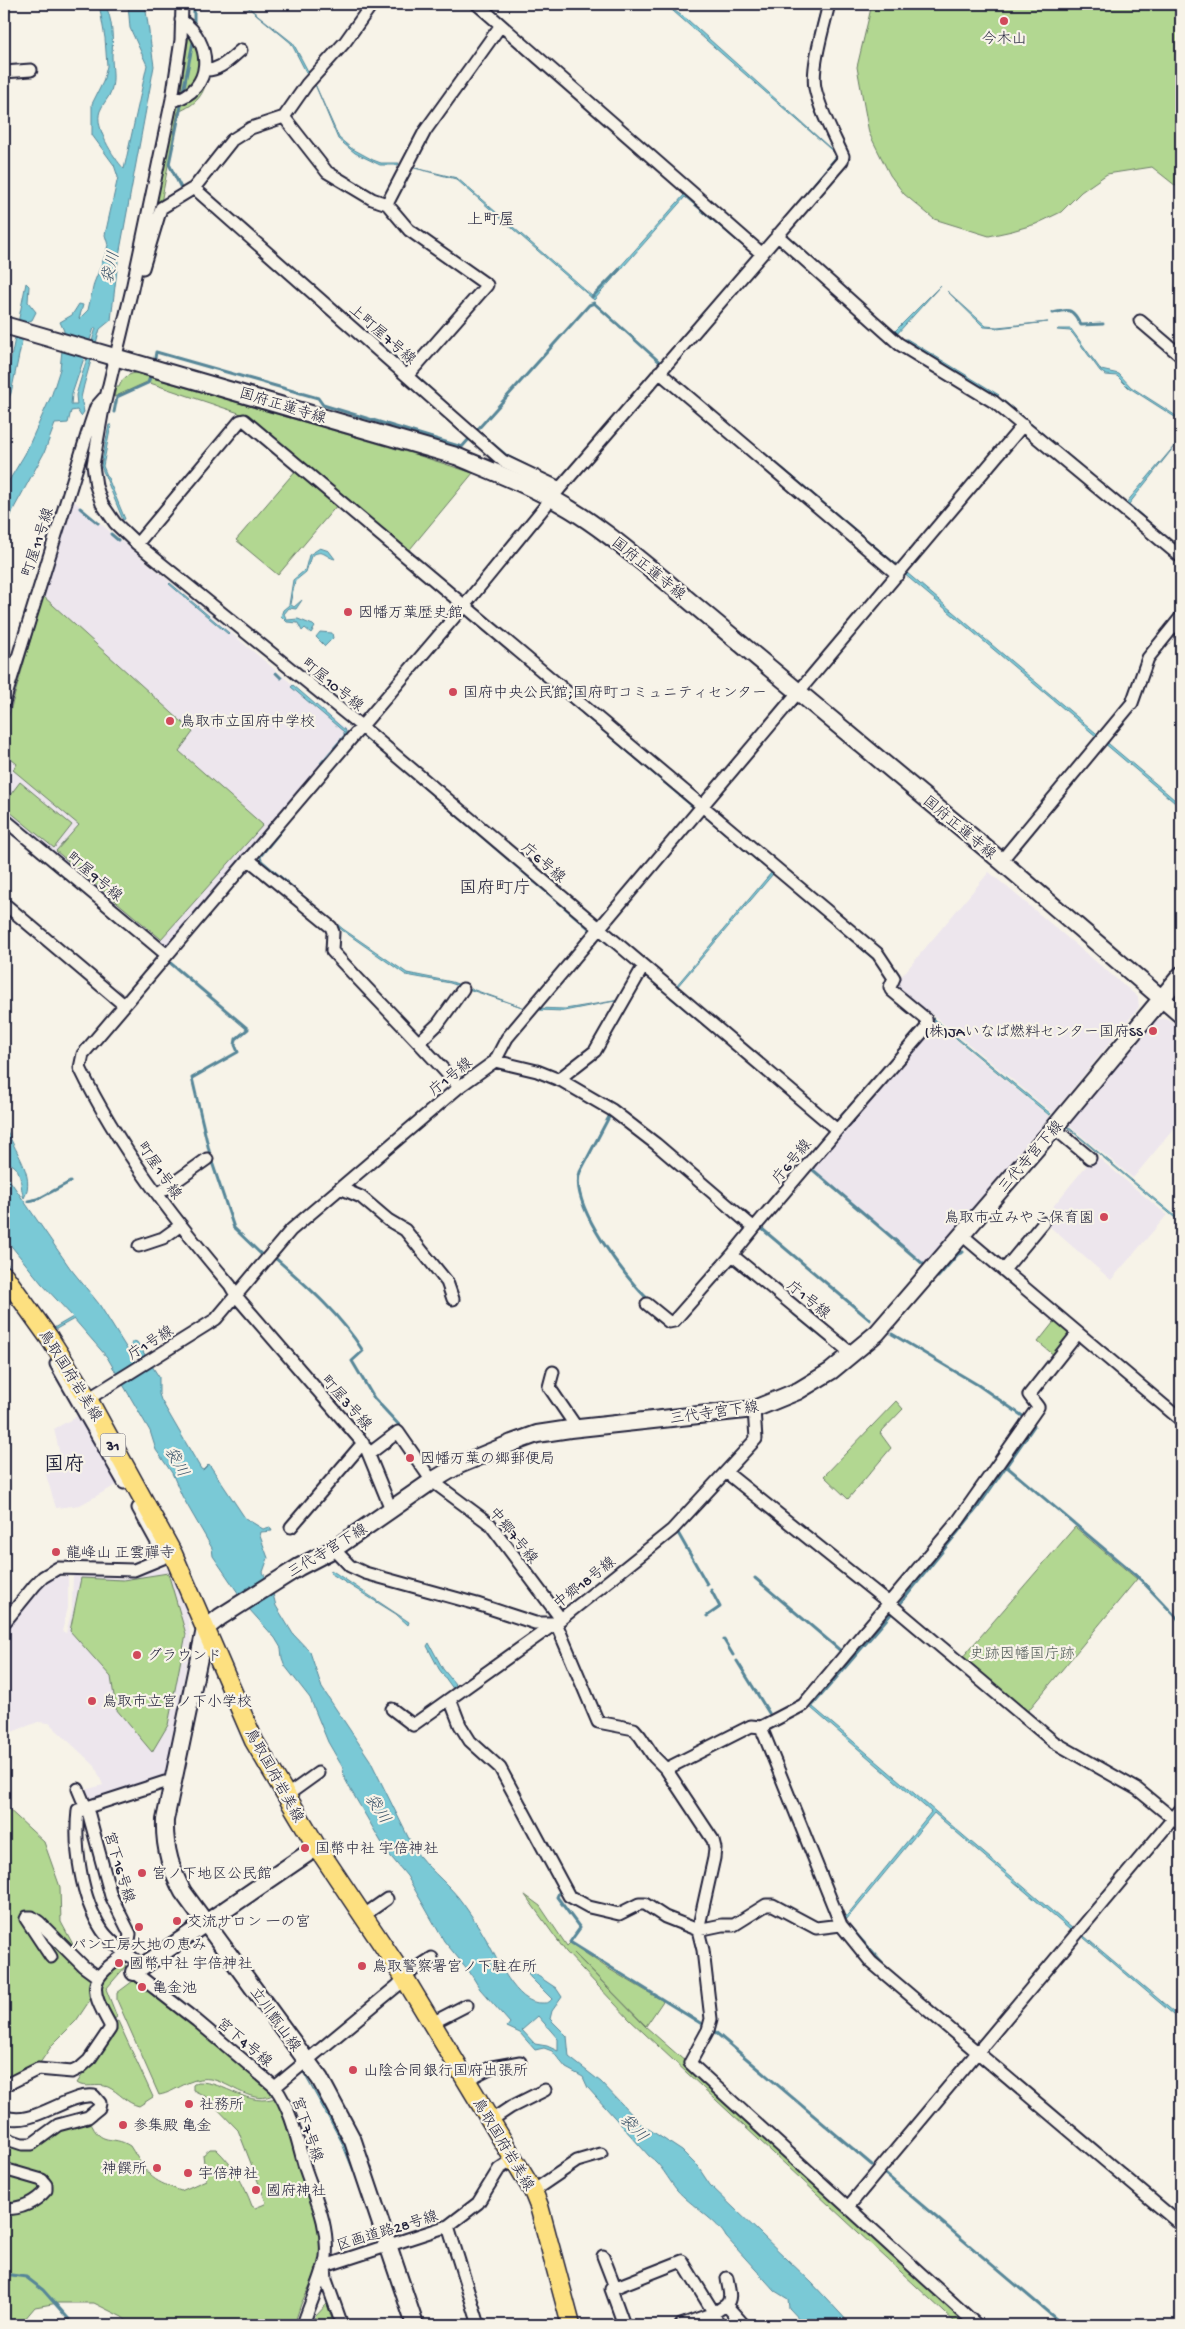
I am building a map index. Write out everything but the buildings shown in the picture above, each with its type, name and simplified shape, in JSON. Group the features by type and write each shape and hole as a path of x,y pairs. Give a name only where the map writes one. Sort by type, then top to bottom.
{"main road":[{"name":"国府正蓮寺線","path":"7,326 214,384 456,456 556,493 616,540 1001,861 1181,1015"},
{"name":"三代寺宮下線","path":"205,1629 220,1617 299,1566 334,1548 432,1480 459,1465 512,1443 537,1434 576,1428 754,1409 798,1391 831,1371 877,1333 1054,1128 1181,975"},
{"name":"鳥取国府岩美線","path":"4,1276 91,1396 169,1555 184,1575 205,1629 254,1741 317,1848 364,1915 404,1977 533,2191 571,2325"},
{"name":"立川甑山線","path":"205,1629 172,1781 164,1837 169,1862 175,1878 205,1923 320,2079 353,2141 415,2325"},
{"path":"138,1969 317,1848"}],"street":[{"path":"132,289 172,100 181,40 182,4"},
{"path":"132,289 142,273 161,208 194,188 232,140 251,128 284,117 307,84 345,42 372,4"},
{"path":"478,4 761,253"},
{"path":"361,726 659,372 842,161 843,156 822,111 815,86 817,57 829,4"},
{"path":"172,100 182,98 194,88 205,70 203,45 192,28 181,20"},
{"path":"387,204 425,131 501,25"},
{"path":"205,70 212,70 221,66 241,50"},
{"path":"4,72 31,70"},
{"path":"284,117 327,172 372,200 387,204 409,230 487,285 408,375"},
{"name":"上町屋7号線","path":"194,188 408,375 503,462 556,493"},
{"path":"777,235 899,344 994,402 1181,556"},
{"name":"町屋10号線","path":"87,1050 361,726 137,544 115,523 102,504 96,486 93,465 106,396 107,355 132,289"},
{"path":"1140,321 1181,356"},
{"path":"659,372 898,574"},
{"name":"町屋11号線","path":"4,702 96,408 106,396"},
{"path":"137,544 240,421 244,420 463,607 878,954 894,978 890,987 891,990 926,1019 927,1027 837,1130"},
{"path":"495,1061 507,1038 1023,425"},
{"path":"1001,861 1132,703 1148,658 1181,617"},
{"name":"庁6号線","path":"361,726 837,1130 754,1228"},
{"name":"町屋9号線","path":"4,820 167,955"},
{"path":"248,859 331,926 333,932 332,951 459,1087"},
{"path":"7,906 124,1005"},
{"path":"559,1080 594,1052 643,967"},
{"path":"419,1042 438,1024 463,990"},
{"name":"町屋1号線","path":"87,1050 80,1068 87,1084 128,1152 181,1225 230,1285 237,1297"},
{"name":"庁1号線","path":"91,1396 216,1319 237,1297 241,1288 291,1230 459,1087 495,1061 513,1064 559,1080 612,1110 656,1144 754,1228"},
{"path":"1054,1128 1090,1158"},
{"path":"158,1194 207,1159"},
{"path":"340,1188 361,1197 388,1220 400,1226 447,1282 453,1299"},
{"path":"1004,1270 1044,1222"},
{"path":"139,1246 163,1238 181,1225"},
{"path":"647,1304 669,1322 674,1321 754,1228"},
{"path":"962,1235 1181,1420"},
{"name":"庁1号線","path":"732,1255 852,1354"},
{"name":"町屋3号線","path":"237,1297 363,1443 291,1527"},
{"path":"977,2325 690,2063 708,2030 711,2019 703,1950 698,1930 715,1848 713,1840 666,1768 751,1726 761,1727 803,1705 958,1520 1038,1407 1029,1395 1078,1333"},
{"path":"4,1623 34,1585 43,1576 58,1568 134,1570 169,1555 49,1351 47,1346 50,1339"},
{"path":"553,1372 549,1387 576,1428"},
{"name":"中郷18号線","path":"334,1548 350,1566 365,1573 474,1603 535,1623 559,1621 672,1530 727,1473 756,1439 754,1409"},
{"name":"中郷7号線","path":"369,1454 398,1432 432,1480 490,1524 559,1621 598,1722 634,1729 666,1768"},
{"path":"363,1443 391,1509"},
{"path":"727,1473 889,1603 1054,1742 1137,1789 1179,1817 977,2052 848,2207"},
{"path":"392,1709 414,1725 559,1621"},
{"path":"450,1700 460,1725 470,1741 500,1768 569,1896 588,1906 619,1914 639,1904 645,1904 665,1917 698,1930 722,1925 734,1925 766,1904 773,1905 816,1928 841,1925"},
{"path":"761,1727 841,1925 871,1962 1181,2225"},
{"path":"286,1796 318,1774"},
{"path":"86,1809 165,1782"},
{"name":"宮下16号線","path":"78,1789 86,1809 111,1896 130,1934 127,1953"},
{"name":"宮下4号線","path":"86,1809 78,1810 76,1828 78,1857 82,1878 95,1917 102,1930 127,1953 138,1969 275,2086 396,1986 404,1977 432,1958"},
{"path":"364,1915 387,1899"},
{"path":"51,1957 26,1919 27,1917 32,1917 39,1922 83,1966 98,1977"},
{"path":"4,2086 38,2069 72,2072 89,2060 110,2029 110,2025 95,1995 98,1977 110,1965 127,1953"},
{"path":"432,2023 467,2005"},
{"path":"466,2080 492,2067 520,2062"},
{"name":"宮下7号線","path":"275,2086 286,2101 306,2170 324,2218 326,2233 325,2266 303,2325"},
{"path":"490,2121 511,2107 545,2090"},
{"path":"4,2116 18,2119 47,2111 85,2095 94,2096 100,2103 95,2113 88,2117 58,2125 32,2144 22,2144 4,2138"},
{"path":"533,2191 577,2161 601,2154"},
{"path":"448,2226 478,2203 499,2169 514,2159"},
{"path":"4,2169 42,2180 46,2185 46,2190 33,2202 11,2209 4,2209"},
{"name":"区画道路28号線","path":"342,2325 326,2280 325,2266 448,2226 479,2325"},
{"path":"602,2256 615,2287"},
{"path":"624,2325 611,2289 682,2261 714,2313 718,2325"},
{"path":"681,2325 714,2313 729,2302 730,2295 727,2278"},
{"path":"726,2305 744,2325"}],"shaded area":[{"name":"鳥取市立国府中学校","path":"69,497 347,730 348,736 171,944 159,945 4,815 4,765 9,770 11,766 4,760 4,712"},
{"path":"989,872 1138,997 1139,1007 1053,1113 895,984"},
{"path":"1166,1018 1181,1027 1181,1120 1133,1178 1067,1124 1153,1022"},
{"path":"934,1022 1050,1117 923,1265 812,1171 811,1165"},
{"name":"鳥取市立みやこ保育園","path":"1095,1155 1167,1215 1111,1280 1042,1220"},
{"path":"81,1414 118,1484 80,1505 56,1508 44,1468 61,1459 54,1429"},
{"name":"鳥取市立宮ノ下小学校","path":"165,1568 169,1570 186,1605 191,1642 164,1780 87,1806 81,1791 103,1785 95,1766 49,1723 38,1722 4,1735 4,1627 44,1580 58,1574 60,1577 68,1575 68,1608 62,1631 66,1633 72,1609 73,1574 123,1578"}],"green space":[{"path":"872,4 1181,4 1181,190 1152,167 1107,174 1081,192 1061,212 1036,224 1012,231 989,236 934,219 904,194 890,175 869,133 857,67"},
{"path":"189,34 199,42 203,69 180,96"},
{"path":"208,75 199,98 190,106 178,112 161,203 148,236 173,104"},
{"path":"136,373 473,473 406,554 239,413 147,382 114,397 116,387 119,387 123,379"},
{"path":"297,469 338,504 278,575 236,540"},
{"path":"43,596 193,732 179,751 263,825 161,939 56,851 79,825 13,770 17,764 4,753 4,732"},
{"path":"20,782 72,825 54,848 4,807 4,803"},
{"path":"1057,1318 1072,1335 1055,1356 1038,1342"},
{"path":"896,1401 903,1409 880,1433 891,1448 848,1499 824,1476"},
{"name":"史跡因幡国庁跡","path":"1075,1527 1137,1579 1027,1712 961,1659"},
{"name":"グラウンド","path":"168,1573 186,1634 168,1725 152,1752 116,1709 111,1677 70,1631 81,1578 123,1580"},
{"path":"4,1805 44,1842 60,1887 61,1922 76,1950 91,1964 92,1989 90,2000 76,2021 52,2045 38,2066 4,2082"},
{"path":"525,1895 540,1906 567,1946 570,1943 663,2001 646,2026 574,1953 645,2026 738,2108 973,2325 958,2325 630,2020 566,1952"},
{"path":"123,1960 126,1966 106,1989 117,2017 112,2021 99,2001 98,1984"},
{"path":"133,1981 160,1997 276,2093 268,2097 259,2098 243,2093 218,2081 203,2079 190,2082 159,2095 117,2000 117,1993"},
{"path":"118,2021 153,2097 139,2106 108,2087 83,2086 77,2083 112,2030 113,2024"},
{"path":"197,2082 218,2086 257,2100 278,2097 316,2204 324,2256 301,2304 294,2325 132,2325 122,2317 94,2303 58,2303 35,2307 24,2320 29,2325 4,2325 4,2123 22,2145 60,2127 90,2121 98,2135 130,2146 146,2170 155,2179 181,2191 206,2180 203,2155 210,2149 216,2149 237,2175 252,2206 255,2208 265,2204 266,2202 238,2130 205,2096 193,2090 193,2085"},
{"path":"327,2304 334,2325 311,2325 315,2317"}],"water":[{"name":"袋川","path":"99,4 105,4 111,23 113,78 110,94 100,111 100,125 110,150 124,169 147,65 130,28 128,4 145,4 154,66 118,261 111,320 100,329 81,398 84,412 81,416 77,410 71,411 68,423 55,424 44,453 13,510 4,534 4,489 25,454 52,394 60,369 64,331 60,322 72,315 79,304 83,305 79,319 88,310 94,283 108,245 105,235 118,177 114,165 92,135 92,104 103,82 107,66 105,38","holes":["94,328 96,328 76,395 77,405 71,405 72,394"]},
{"path":"244,4 293,43 309,73 307,74 291,43"},
{"path":"665,4 688,20 840,157 762,248 761,246 837,155"},
{"path":"314,82 339,138 351,148 373,160 381,163 399,163 398,165 380,165 355,153 338,139"},
{"path":"411,167 457,178 593,297 685,194 755,253 754,256 685,197 594,300 456,179"},
{"path":"784,234 894,332 941,285 896,335"},
{"path":"26,283 29,286 28,302 36,312 32,320 26,322 11,393 4,410 4,379 8,373"},
{"path":"947,291 986,326 997,327 1048,322 997,328 984,327"},
{"path":"1058,329 1071,329 1101,370 1119,374 1131,387 1181,419 1181,421 1128,387 1117,376 1106,375 1100,371 1070,331"},
{"path":"905,339 999,395 997,396 905,341"},
{"path":"668,372 774,461 773,462"},
{"path":"1002,401 1126,503 1181,438 1129,504 1181,549 1181,552"},
{"path":"109,425 111,425 103,466 125,519 123,520 101,466"},
{"path":"782,467 1181,805 1181,808 780,469"},
{"path":"320,548 329,551 335,559 321,553 311,556 306,572 295,581 290,604 294,607 302,600 296,609 289,608 284,614 287,620 298,619 313,625 315,627 311,633 305,628 302,631 298,623 287,622 281,616 283,610 289,605 293,580 305,570 309,555"},
{"path":"170,583 229,633 169,584"},
{"path":"468,615 694,807 467,616"},
{"path":"320,632 332,633 333,638 325,646 316,637"},
{"path":"293,685 346,731 346,736 322,764 320,763 344,735 344,732 291,687"},
{"path":"702,812 876,959 895,987 1051,1114 1049,1115 894,987 874,960 773,874 677,987 771,873 701,814"},
{"path":"283,825 283,830 261,857 262,860 343,929 407,973 452,982 525,1008 450,983 406,975 342,930 261,861 260,857"},
{"path":"620,1000 564,1011 537,1010 537,1008 565,1009"},
{"path":"4,1126 26,1171 28,1180 24,1198 17,1169 8,1163 4,1166 4,1158 8,1154 4,1148"},
{"path":"1067,1127 1181,1221 1181,1223"},
{"name":"袋川","path":"4,1172 70,1268 99,1304 137,1365 142,1361 131,1344 133,1341 137,1342 159,1377 161,1400 201,1469 203,1470 209,1464 245,1518 263,1529 270,1527 272,1531 261,1532 260,1536 268,1558 263,1572 276,1606 293,1634 310,1652 322,1688 370,1760 414,1849 458,1897 483,1934 508,1979 524,1997 533,2002 547,2003 552,1999 530,1977 526,1968 556,1988 562,1997 552,2011 550,2019 567,2036 569,2057 601,2082 641,2124 682,2151 698,2167 710,2185 812,2283 851,2325 805,2325 789,2308 788,2299 775,2291 717,2225 677,2190 657,2163 588,2088 583,2077 566,2068 552,2051 544,2048 535,2050 520,2033 507,2027 510,2023 480,1989 469,1971 444,1941 407,1876 387,1852 344,1777 343,1768 328,1742 310,1698 285,1666 281,1648 275,1638 249,1609 213,1556 212,1548 182,1496 172,1473 156,1450 150,1431 107,1357 74,1319 51,1332 4,1263 4,1259 52,1329 73,1317 42,1284 4,1237","holes":["538,2016 558,2039 558,2051 547,2046 535,2044 522,2030"]},
{"path":"331,1570 409,1622 408,1625 396,1614 330,1573"},
{"path":"429,1643 443,1669 459,1689 454,1690 439,1669 427,1646"},
{"path":"813,1707 1073,1929 1070,1930 934,1813 846,1920 844,1919 931,1812 811,1708"},
{"path":"1084,1936 1181,2018 1181,2021 1084,1938"},
{"path":"303,2072 348,2150 353,2171 341,2141"}],"waterway":[{"path":"194,4 194,28"},
{"path":"815,36 823,4"},
{"path":"183,92 194,37"},
{"path":"811,91 815,109 822,125"},
{"path":"182,101 169,164 182,190"},
{"path":"829,140 833,149"},
{"path":"187,198 194,195"},
{"path":"592,297 620,269"},
{"path":"478,429 589,305 594,303 663,365"},
{"path":"1053,313 1067,310 1073,313 1081,325 1103,324"},
{"path":"343,313 406,367"},
{"path":"155,358 156,352 318,398 323,405 462,447 469,439"},
{"path":"416,376 449,406"},
{"path":"114,412 117,397 148,383 150,377"},
{"path":"483,436 507,456 527,466"},
{"path":"771,459 783,470"},
{"path":"80,508 98,523"},
{"path":"111,534 118,540"},
{"path":"276,673 281,678"},
{"path":"362,735 392,759"},
{"path":"410,775 590,929"},
{"path":"4,826 131,932"},
{"path":"599,936 615,949"},
{"path":"168,961 248,1029 236,1039 235,1045 238,1052 192,1078 211,1159 234,1228 262,1255"},
{"path":"645,974 668,994"},
{"path":"671,997 708,1028"},
{"path":"610,1115 580,1172 579,1186 583,1202 602,1241 628,1277 650,1301"},
{"path":"813,1165 813,1170 923,1264"},
{"path":"28,1201 38,1199 70,1182"},
{"path":"761,1228 870,1320"},
{"path":"938,1277 958,1254 963,1252"},
{"path":"274,1257 322,1301 354,1337 363,1351 352,1361 374,1398 399,1425"},
{"path":"678,1325 697,1303"},
{"path":"794,1314 827,1341"},
{"path":"892,1334 978,1385 1024,1417"},
{"path":"900,1604 978,1507 1034,1426"},
{"path":"1006,1466 1140,1579 1181,1622"},
{"path":"678,1533 707,1584"},
{"path":"755,1578 842,1652 841,1654"},
{"path":"707,1616 720,1607 711,1590"},
{"path":"812,1706 891,1614"},
{"path":"724,1640 733,1655"},
{"path":"737,1661 769,1713"},
{"path":"561,1888 557,1897 580,1928 570,1942 705,2026"},
{"path":"850,1927 889,1971"},
{"path":"714,2031 872,2165"},
{"path":"884,2173 1063,2325"},
{"path":"4,2274 26,2277 43,2290 74,2325"}],"place":[{"name":"今木山","path":"1004,21"},
{"name":"因幡万葉歴史館","path":"348,612"},
{"name":"国府中央公民館;国府町コミュニティセンター","path":"453,692"},
{"name":"鳥取市立国府中学校","path":"170,721"},
{"name":"(株)JAいなば燃料センター国府SS","path":"1153,1031"},
{"name":"鳥取市立みやこ保育園","path":"1104,1217"},
{"name":"因幡万葉の郷郵便局","path":"410,1458"},
{"name":"龍峰山 正雲禪寺","path":"56,1552"},
{"name":"グラウンド","path":"137,1655"},
{"name":"鳥取市立宮ノ下小学校","path":"92,1701"},
{"name":"国幣中社 宇倍神社","path":"305,1848"},
{"name":"宮ノ下地区公民館","path":"142,1873"},
{"name":"交流サロン 一の宮","path":"177,1921"},
{"name":"パン工房大地の恵み","path":"139,1927"},
{"name":"國幣中社 宇倍神社","path":"119,1963"},
{"name":"鳥取警察署宮ノ下駐在所","path":"362,1966"},
{"name":"亀金池","path":"142,1987"},
{"name":"山陰合同銀行国府出張所","path":"353,2070"},
{"name":"社務所","path":"189,2104"},
{"name":"参集殿 亀金","path":"123,2125"},
{"name":"神饌所","path":"157,2168"},
{"name":"宇倍神社","path":"188,2173"},
{"name":"國府神社","path":"256,2190"}],"district":[{"name":"上町屋","path":"491,218"},
{"name":"国府町庁","path":"495,887"},
{"name":"国府","path":"64,1463"}]}
